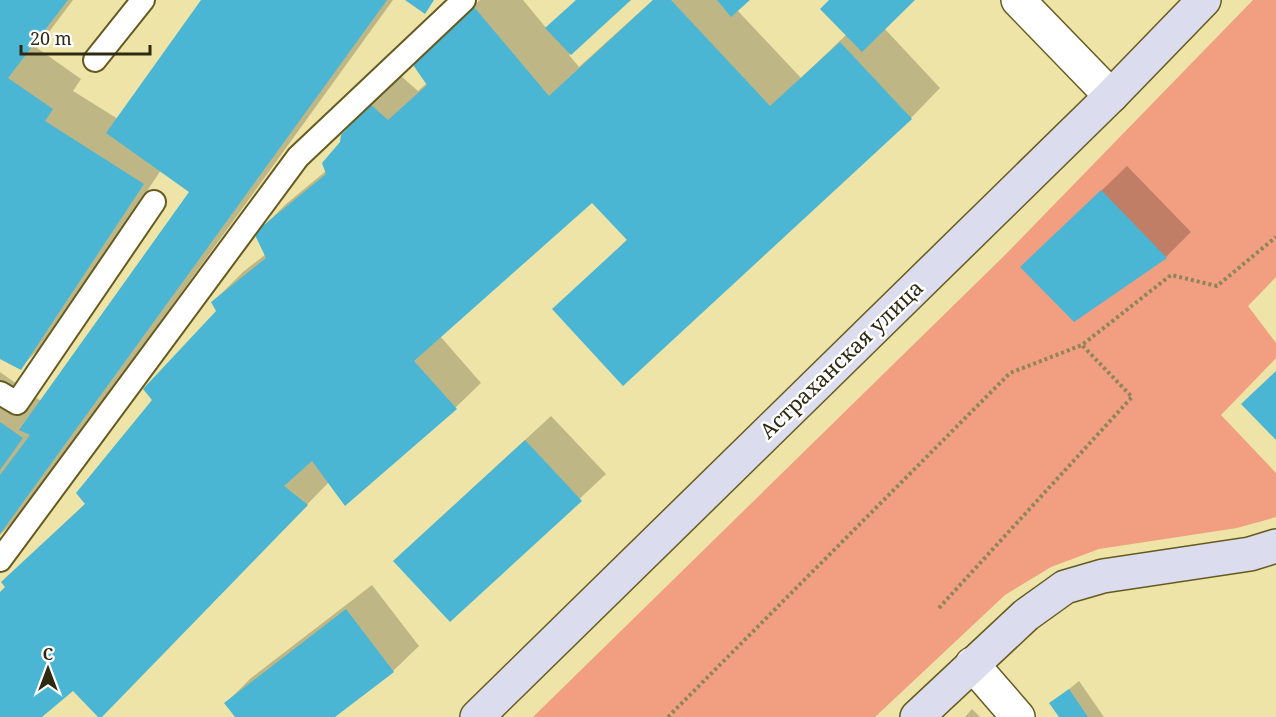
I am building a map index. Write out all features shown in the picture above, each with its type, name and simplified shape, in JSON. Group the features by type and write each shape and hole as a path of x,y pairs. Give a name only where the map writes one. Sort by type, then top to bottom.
{"main road":[{"name":"Астраханская улица","path":"477,717 1111,96 1204,0"},
{"path":"917,717 1026,615 1065,587 1104,576 1250,554 1276,546"}],"street":[{"path":"1018,0 1111,96"},
{"path":"972,664 1018,717"}],"lane":[{"path":"95,60 143,0"},
{"path":"0,560 298,156 464,0"},
{"path":"0,393 17,403 154,202"}],"path":[{"path":"668,717 1010,373 1082,345 1171,275 1217,286 1276,237"},
{"path":"939,608 1132,397 1082,345"}],"shaded area":[{"path":"1253,0 1276,0 1276,277 1248,306 1276,343 1276,358 1221,415 1276,473 1276,517 1237,528 1099,549 1051,567 1005,595 875,717 533,717 1005,255"}],"building":[{"path":"0,0 68,0 8,78 53,109 45,121 144,184 21,370 0,359"},
{"path":"201,0 387,0 0,534 0,475 30,435 19,430 189,192 106,133"},
{"path":"405,0 434,0 425,14"},
{"path":"576,0 631,0 571,55 545,28"},
{"path":"653,0 671,0 770,106 840,42 912,119 623,386 552,309 627,240 592,203 414,361 457,409 345,506 312,461 284,486 308,505 102,717 98,717 73,691 42,717 0,717 0,592 5,587 1,582 85,504 76,493 152,400 143,389 216,311 211,302 266,258 254,233 326,174 322,163 340,142 341,135 370,104 388,120 427,85 411,62 474,7 549,96"},
{"path":"717,0 750,0 731,17"},
{"path":"829,0 915,0 862,52 820,9"},
{"path":"1101,190 1167,258 1074,322 1020,267"},
{"path":"1276,371 1276,440 1241,404"},
{"path":"0,422 23,438 0,470"},
{"path":"525,440 582,501 450,622 393,561"},
{"path":"346,609 394,672 335,717 235,717 224,703"},
{"path":"1069,689 1088,717 1059,717 1049,703"}]}
